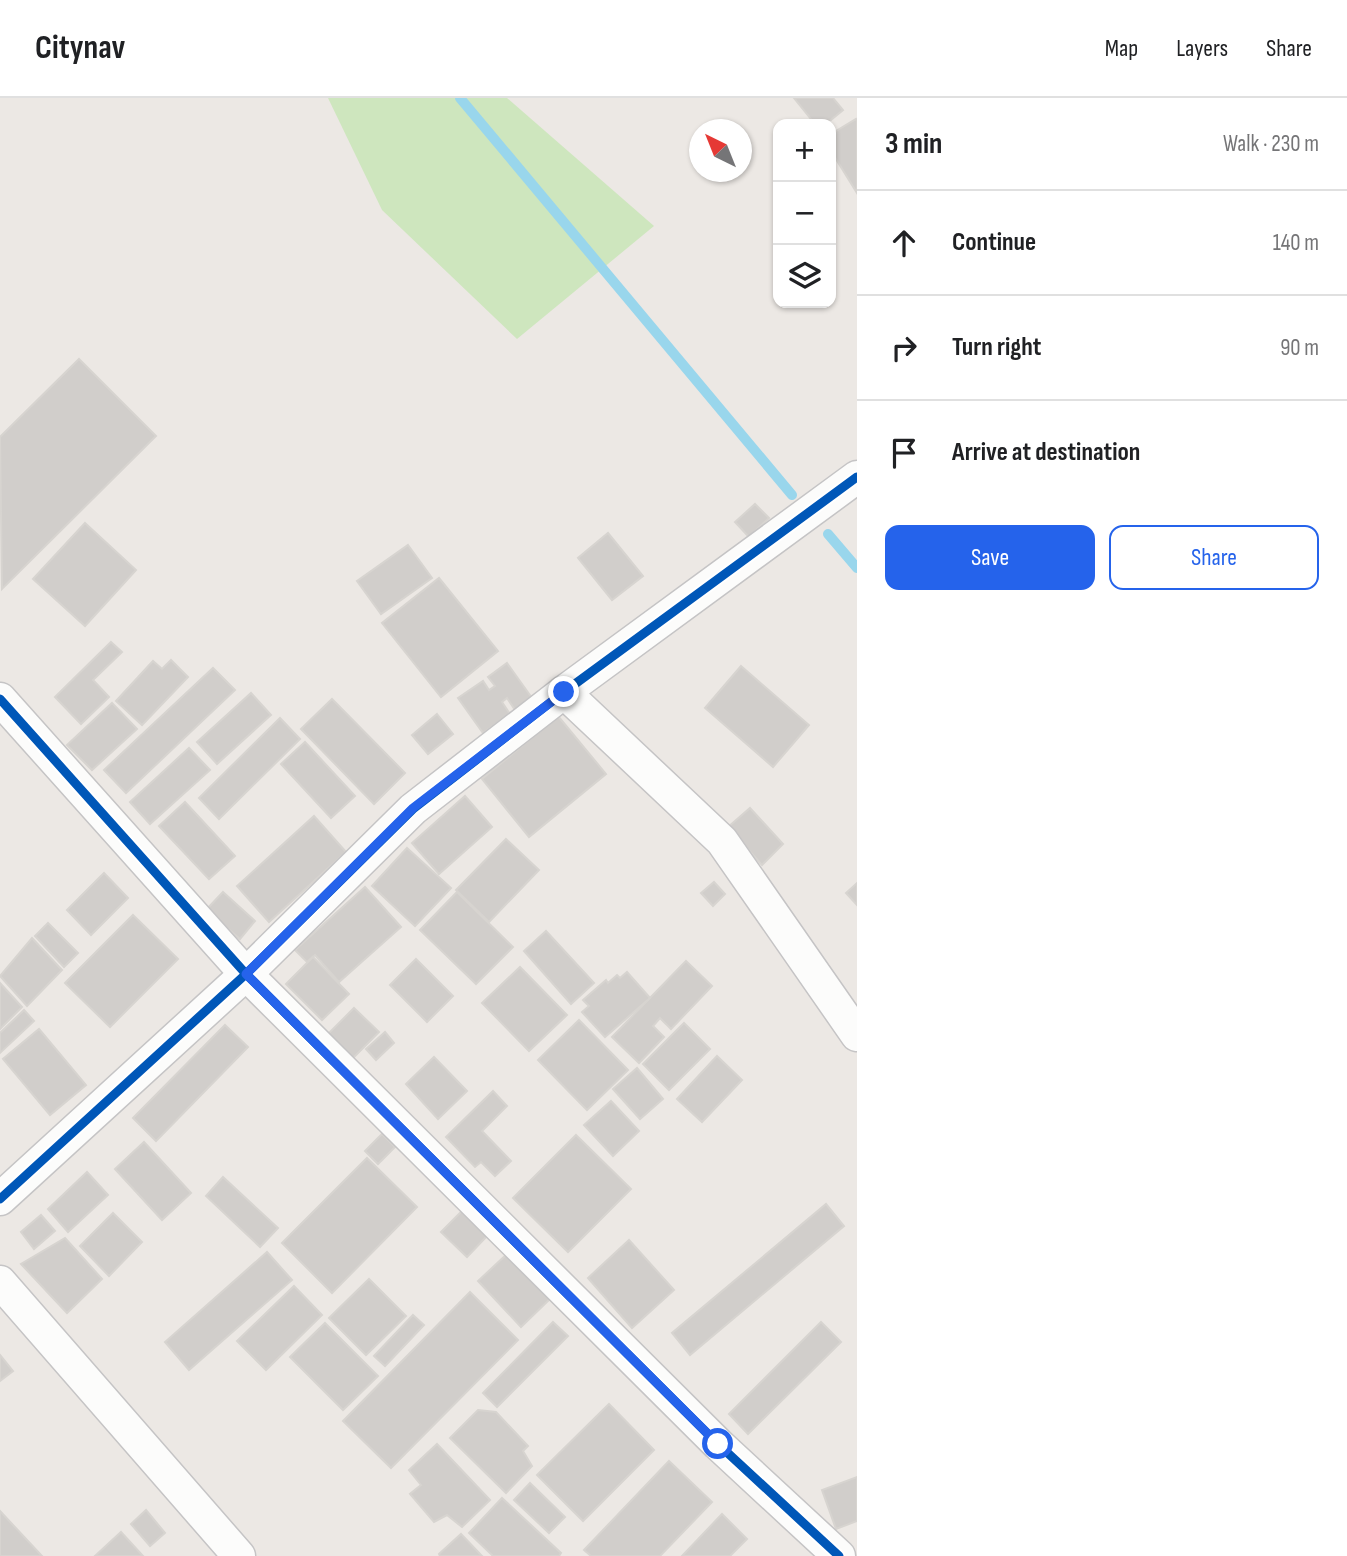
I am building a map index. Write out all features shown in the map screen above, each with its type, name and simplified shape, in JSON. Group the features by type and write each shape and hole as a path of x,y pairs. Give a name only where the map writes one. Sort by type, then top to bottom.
{"street":[{"path":"0,1199 246,974 413,808 564,692 857,477"},
{"path":"564,692 722,841 857,1035"},
{"path":"0,699 246,974 718,1444 839,1556"},
{"path":"0,1282 239,1556"}],"green space":[{"path":"328,98 507,98 654,226 517,339 382,210"}],"building":[{"path":"794,98 833,98 843,110 832,119 811,119"},
{"path":"856,119 857,193 836,159 836,131"},
{"path":"79,359 156,436 2,589 0,437"},
{"path":"755,504 769,518 749,537 735,522"},
{"path":"85,523 136,570 85,626 33,579"},
{"path":"608,533 643,576 612,600 578,558"},
{"path":"408,545 432,578 381,614 357,581"},
{"path":"439,578 498,651 441,697 382,623"},
{"path":"111,642 122,652 93,680 109,697 81,724 55,697"},
{"path":"171,660 188,677 142,725 116,701 153,661 162,669"},
{"path":"507,663 532,698 515,710 507,698 502,702 510,714 483,733 458,698 483,681 489,690 495,686 488,677"},
{"path":"741,666 809,725 773,767 705,708"},
{"path":"213,668 235,690 126,793 104,770"},
{"path":"251,693 271,715 217,764 197,742"},
{"path":"332,699 405,773 374,804 301,729"},
{"path":"112,703 137,729 92,770 67,745"},
{"path":"437,714 453,734 428,754 412,735"},
{"path":"558,716 606,774 529,837 482,779"},
{"path":"280,718 300,739 219,819 199,798"},
{"path":"305,742 355,796 331,818 281,764"},
{"path":"189,748 210,770 150,824 130,802"},
{"path":"465,796 492,827 439,874 412,843"},
{"path":"185,802 235,856 209,879 159,826"},
{"path":"750,808 783,844 762,865 728,827"},
{"path":"314,816 346,852 269,922 237,886"},
{"path":"506,839 539,870 489,922 456,890"},
{"path":"407,848 451,888 415,926 372,886"},
{"path":"104,873 128,898 91,935 67,910"},
{"path":"714,882 725,894 713,906 701,893"},
{"path":"857,883 857,905 846,893"},
{"path":"365,887 401,927 339,982 315,955 307,962 295,950"},
{"path":"223,892 255,921 240,939 206,910"},
{"path":"457,892 513,947 476,984 420,930"},
{"path":"133,915 178,959 110,1027 65,983"},
{"path":"48,923 78,953 64,967 35,936"},
{"path":"546,931 594,983 571,1004 524,951"},
{"path":"32,938 62,970 27,1006 0,976"},
{"path":"313,957 349,994 322,1020 286,984"},
{"path":"416,959 453,996 427,1022 390,985"},
{"path":"686,961 712,986 671,1029 660,1018 653,1026 664,1037 639,1063 612,1037"},
{"path":"520,967 567,1015 529,1051 482,1003"},
{"path":"627,972 650,998 605,1037 582,1012 589,1006 583,1000 606,980 608,983 617,975 620,978"},
{"path":"0,983 22,1007 0,1029"},
{"path":"354,1008 379,1032 352,1059 328,1034"},
{"path":"24,1010 34,1021 0,1053 0,1033"},
{"path":"579,1020 628,1070 587,1110 538,1060"},
{"path":"684,1023 710,1049 669,1090 643,1064"},
{"path":"225,1025 248,1047 156,1141 133,1118"},
{"path":"39,1029 86,1085 50,1115 3,1059"},
{"path":"385,1032 394,1043 376,1060 366,1049"},
{"path":"717,1056 742,1080 702,1122 677,1099"},
{"path":"434,1057 467,1091 438,1119 406,1084"},
{"path":"637,1068 663,1099 640,1119 613,1089"},
{"path":"493,1091 507,1106 482,1131 511,1161 495,1176 481,1162 475,1167 446,1137"},
{"path":"611,1101 639,1131 613,1156 584,1125"},
{"path":"382,1134 395,1147 378,1164 365,1151"},
{"path":"576,1135 631,1189 568,1252 513,1198"},
{"path":"144,1142 191,1193 162,1220 115,1169"},
{"path":"367,1158 417,1207 332,1293 282,1243"},
{"path":"87,1172 108,1195 68,1232 48,1209"},
{"path":"223,1177 278,1228 260,1247 206,1196"},
{"path":"826,1204 844,1226 690,1355 672,1333"},
{"path":"463,1210 488,1235 467,1257 441,1232"},
{"path":"113,1213 142,1242 109,1276 80,1246"},
{"path":"41,1215 55,1231 34,1249 21,1232"},
{"path":"65,1238 102,1279 67,1313 21,1264"},
{"path":"629,1240 674,1290 632,1328 588,1278"},
{"path":"267,1252 292,1280 189,1370 165,1342"},
{"path":"507,1254 550,1299 521,1327 478,1281"},
{"path":"369,1279 406,1316 366,1355 329,1318"},
{"path":"294,1286 322,1315 266,1370 237,1341"},
{"path":"470,1292 518,1340 391,1468 343,1421"},
{"path":"413,1315 424,1325 385,1366 374,1356"},
{"path":"553,1322 568,1336 497,1407 483,1393"},
{"path":"821,1322 841,1342 748,1434 729,1414"},
{"path":"325,1323 378,1376 343,1410 290,1357"},
{"path":"0,1355 13,1371 0,1381"},
{"path":"609,1404 654,1450 583,1521 537,1475"},
{"path":"478,1410 496,1412 528,1446 523,1451 532,1466 506,1493 450,1438"},
{"path":"437,1444 490,1500 462,1527 447,1515 434,1522 410,1494 421,1485 409,1470"},
{"path":"669,1461 712,1502 660,1556 591,1556 584,1550"},
{"path":"857,1477 857,1521 836,1529 822,1490"},
{"path":"530,1483 565,1517 549,1533 514,1500"},
{"path":"502,1498 561,1553 559,1556 493,1556 469,1533"},
{"path":"146,1510 165,1533 150,1546 131,1524"},
{"path":"0,1511 42,1556 0,1556"},
{"path":"722,1514 747,1539 730,1556 682,1556"},
{"path":"121,1532 143,1556 95,1556"},
{"path":"461,1534 482,1556 440,1556 439,1554"}],"waterway":[{"path":"460,98 792,495"},
{"path":"828,534 857,568"}],"cycle path":[{"path":"0,1199 246,974 413,809 564,692 857,477"},
{"path":"0,699 246,974 718,1444 839,1556"}],"route":[{"path":"564,692 413,808 246,974 718,1444"}]}
